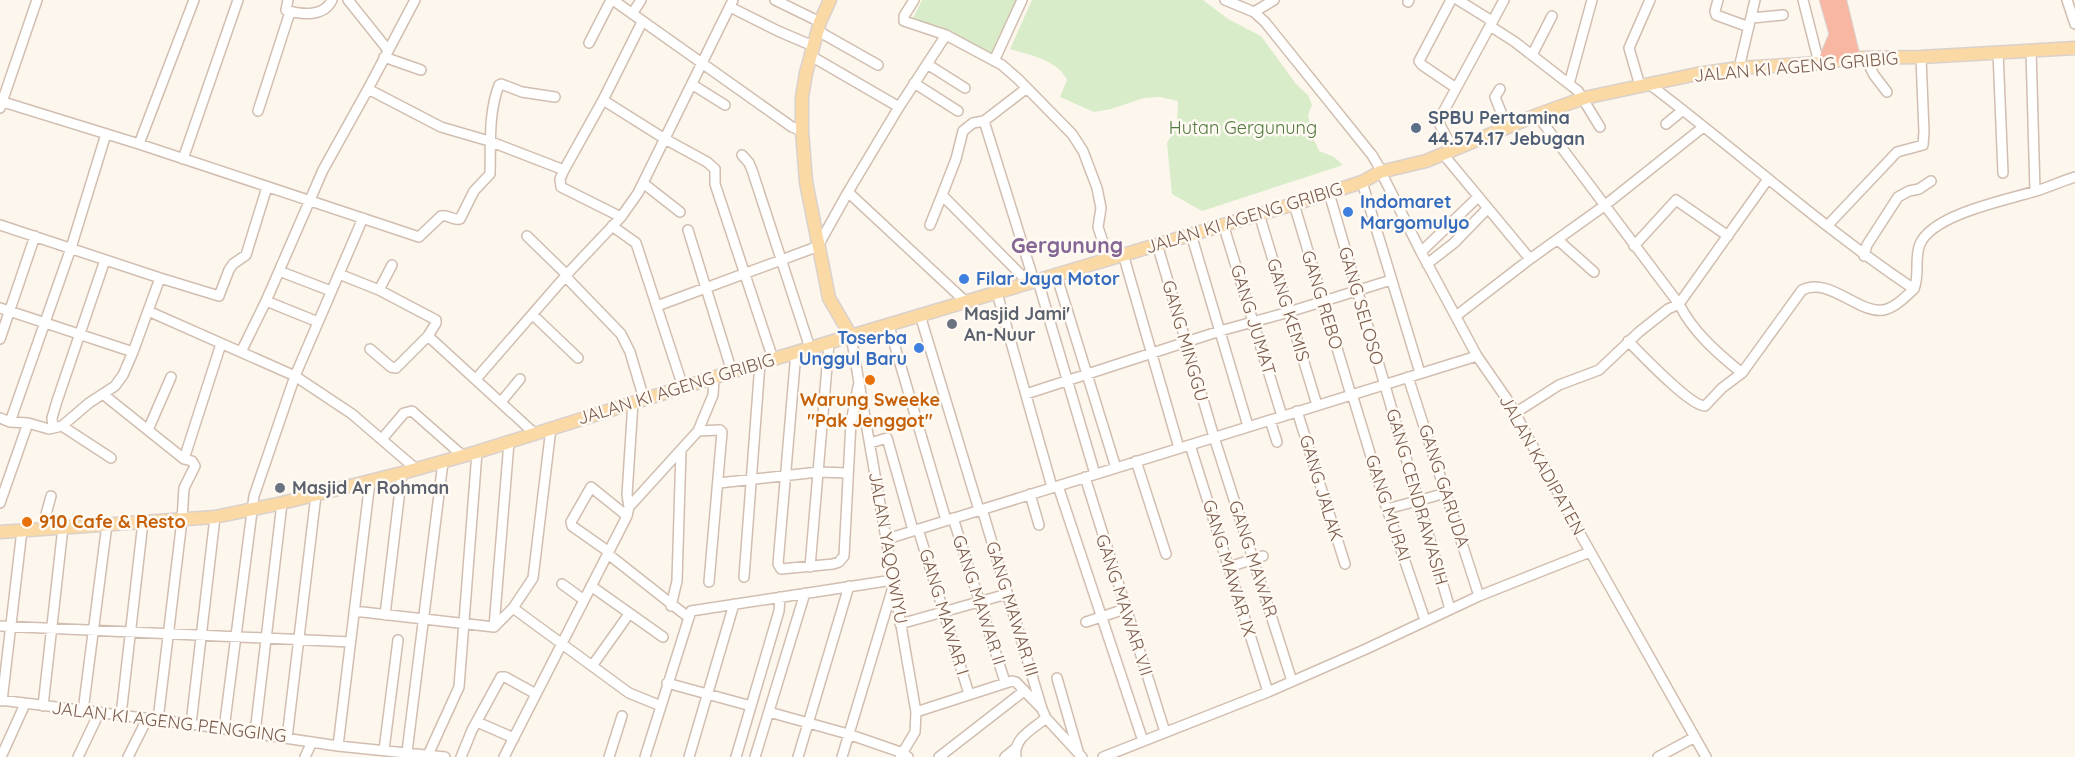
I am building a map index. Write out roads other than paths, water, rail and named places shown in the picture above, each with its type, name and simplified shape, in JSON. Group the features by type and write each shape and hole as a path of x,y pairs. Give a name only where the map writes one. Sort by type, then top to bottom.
{"highway":[{"path":"1827,0 1854,58"},
{"path":"1822,63 1843,35 1839,0"}],"main road":[{"path":"830,0 819,26 802,97 802,131 806,182 829,298 851,336"},
{"name":"JALAN KI AGENG GRIBIG","path":"0,532 215,517 416,470 796,352 1329,193 1362,182 1380,170 1426,160 1584,98 1739,68 1822,63 1854,58 1921,57 2075,48"}],"street":[{"path":"37,0 1,104 139,144 419,237 441,216 460,219 474,191 490,174 489,141 493,104 499,85 522,92 555,97"},
{"path":"139,144 194,0"},
{"path":"183,159 238,0"},
{"path":"288,0 286,10 290,12 319,13 328,7 332,0"},
{"path":"348,0 386,53 421,70"},
{"path":"241,352 266,301 308,200 414,0"},
{"path":"589,43 612,0 702,65 792,127 802,131"},
{"path":"632,14 641,0"},
{"path":"775,0 878,65"},
{"path":"914,0 904,16 904,21 946,34 994,61 1028,88 1072,134 1083,152 1100,199 1101,213 1098,227 1108,258"},
{"path":"994,61 1022,0"},
{"path":"1225,0 1240,3 1254,12 1274,0"},
{"path":"1451,0 1419,61 1455,88"},
{"path":"1458,0 1569,84 1584,98 1600,127"},
{"path":"1504,0 1442,111 1439,121 1448,151 1478,197 1530,259"},
{"path":"1569,84 1592,0"},
{"path":"1650,0 1629,48 1644,85 1683,110 1702,128 1828,225 1864,256 1914,290"},
{"path":"1718,0 1714,11 1716,15 1750,23 1783,15"},
{"path":"1739,68 1755,0"},
{"path":"1803,0 1822,63"},
{"path":"2067,0 2075,24"},
{"path":"476,379 621,217 643,183 732,3 899,107"},
{"path":"258,111 290,12"},
{"name":"JALAN KADIPATEN","path":"1254,12 1283,43 1372,155 1420,252 1477,356 1515,413 1590,552 1706,757"},
{"path":"1532,55 1552,16"},
{"path":"621,217 561,187 560,179 642,22"},
{"path":"657,306 819,245 899,107 946,34"},
{"path":"2031,50 2035,191"},
{"path":"1998,52 2002,172"},
{"path":"1828,225 1897,152 1923,145 1921,57"},
{"path":"1854,58 1874,75 1887,92"},
{"path":"927,64 965,88"},
{"path":"914,83 958,111"},
{"path":"693,85 725,105"},
{"path":"930,225 956,159 963,131 973,123 984,121 1028,88"},
{"path":"368,89 441,127 489,141 564,170"},
{"path":"1500,89 1495,97 1507,127"},
{"path":"603,100 715,169 715,184 773,359"},
{"path":"1666,124 1683,110"},
{"path":"1537,115 1680,304 1688,321 1722,357 1742,373"},
{"path":"984,121 1095,474"},
{"path":"1456,316 1604,206 1702,128"},
{"path":"10,422 71,248 106,134"},
{"path":"742,156 752,170 810,348"},
{"path":"1628,342 1689,398 1700,406 1708,405 1722,388 1742,373 1792,301 1806,288 1821,288 1880,311 1898,304 1914,290 1918,251 1924,236 1952,218 1976,208 2075,177"},
{"path":"1515,413 1559,385 1599,370 1668,309 1680,304 1768,179"},
{"path":"1864,256 1867,245 1898,197 1919,189 1931,181"},
{"path":"1362,182 1420,373"},
{"path":"643,183 680,212"},
{"path":"0,225 219,296 229,270 233,264 246,255 267,187"},
{"path":"849,192 966,302"},
{"name":"GANG SELOSO","path":"1329,193 1384,384"},
{"path":"942,195 1034,282"},
{"path":"1420,252 1478,197"},
{"path":"1634,246 1678,200 1728,236"},
{"name":"GANG REBO","path":"1294,204 1351,394"},
{"path":"1427,264 1454,243 1488,208"},
{"name":"GANG KEMIS","path":"1259,214 1317,405"},
{"path":"224,729 254,496 295,376 363,218"},
{"name":"GANG JUMAT","path":"1223,224 1282,416"},
{"path":"612,226 636,243 683,387"},
{"path":"688,230 732,372"},
{"path":"1191,234 1248,426"},
{"path":"0,339 5,310 35,236"},
{"path":"527,236 621,334 628,346 638,400 627,495 628,512"},
{"path":"1558,240 1594,272"},
{"name":"GANG MINGGU","path":"1157,244 1214,437"},
{"path":"1123,254 1179,448"},
{"path":"105,260 51,423 111,458"},
{"path":"379,290 392,265"},
{"path":"279,271 331,291"},
{"path":"339,274 379,290 435,320 436,324 428,336 396,368 391,367 370,349"},
{"path":"1056,274 1116,468"},
{"path":"0,418 10,422 57,427 89,403 104,395 119,381 133,352 160,278"},
{"path":"1026,394 1220,331 1391,280"},
{"path":"997,293 1055,486 1143,741"},
{"path":"266,301 318,322"},
{"path":"5,310 133,352"},
{"path":"148,311 295,376 352,414 416,470"},
{"path":"533,315 578,358"},
{"name":"GANG MAWAR III","path":"920,315 1042,709"},
{"name":"GANG MAWAR II","path":"889,326 1005,682"},
{"path":"428,336 534,434"},
{"name":"JALAN YAQOWIYU","path":"851,336 916,712 915,732 904,756"},
{"path":"810,567 829,343"},
{"path":"184,459 221,344"},
{"path":"796,352 778,566 782,569 839,562 844,556 851,422 859,382"},
{"path":"887,538 1477,356"},
{"path":"744,577 760,363"},
{"path":"148,430 171,377"},
{"name":"GANG GARUDA","path":"1408,377 1479,596"},
{"path":"504,757 628,512 698,431 713,395 714,378"},
{"path":"501,402 520,379"},
{"name":"GANG CENDRAWASIH","path":"1384,384 1450,609"},
{"name":"GANG MURAI","path":"1351,394 1425,620"},
{"path":"104,395 184,459 192,461 195,466 184,488 158,720"},
{"path":"382,439 404,413 412,411 463,456"},
{"name":"GANG JALAK","path":"1297,411 1345,564"},
{"path":"1270,420 1277,442"},
{"path":"1,499 28,423"},
{"path":"494,627 513,608 532,578 551,428"},
{"path":"698,431 720,430 722,432 709,582"},
{"name":"GANG MAWAR","path":"1214,437 1292,681"},
{"name":"GANG MAWAR I","path":"870,443 887,438 969,694"},
{"path":"494,627 509,442"},
{"name":"GANG MAWAR IX","path":"1190,445 1268,692"},
{"path":"671,606 677,581 681,450"},
{"path":"425,755 459,687 477,452"},
{"path":"1136,461 1166,554"},
{"path":"407,752 443,462"},
{"path":"719,483 786,474 848,472"},
{"path":"385,615 402,473"},
{"name":"GANG MAWAR VII","path":"1085,477 1165,732"},
{"path":"338,746 370,481"},
{"path":"628,512 591,487 571,522 572,526 671,606 688,617"},
{"path":"1387,509 1446,492"},
{"path":"1030,494 1039,525"},
{"path":"287,738 316,495"},
{"path":"42,529 51,496"},
{"path":"255,733 282,503"},
{"path":"191,724 215,517"},
{"path":"121,715 142,522"},
{"path":"83,711 107,524"},
{"path":"43,706 63,527"},
{"path":"1,701 22,530"},
{"path":"1103,757 1268,692 1479,596 1590,552"},
{"path":"1229,567 1263,556"},
{"path":"645,757 691,611 849,586 893,582 842,757"},
{"path":"562,584 584,600"},
{"path":"591,586 663,637"},
{"path":"798,757 849,586"},
{"path":"755,757 805,593"},
{"path":"900,624 1007,594"},
{"path":"736,757 780,611 780,597"},
{"path":"689,757 734,604"},
{"path":"513,608 629,693 661,706"},
{"path":"1086,622 1125,609"},
{"path":"354,611 494,627"},
{"path":"592,666 629,614"},
{"path":"0,626 350,642"},
{"path":"384,750 398,640"},
{"path":"461,757 501,677 505,676 536,694"},
{"path":"1057,678 1080,755"},
{"path":"916,712 1005,682 1016,682 1080,755"},
{"path":"667,683 751,706"},
{"path":"939,757 1024,691"},
{"name":"JALAN KI AGENG PENGGING","path":"1,701 255,733 338,746 361,753 384,750 445,757"},
{"path":"1,757 25,704"},
{"path":"769,712 848,734 904,756"},
{"path":"78,757 99,713"},
{"path":"609,757 622,716"},
{"path":"1005,757 1016,753 1021,738 1046,718"},
{"path":"128,757 147,719"},
{"path":"477,722 514,738"},
{"path":"1658,757 1695,737"},
{"path":"305,757 312,742"}],"place":[{"name":"SPBU Pertamina 44.574.17 Jebugan","path":"1416,128"},
{"name":"Indomaret Margomulyo","path":"1348,212"},
{"name":"Filar Jaya Motor","path":"964,279"},
{"name":"Masjid Jami' An-Nuur","path":"952,324"},
{"name":"Toserba Unggul Baru","path":"919,348"},
{"name":"Warung Sweeke \"Pak Jenggot\"","path":"870,380"},
{"name":"Masjid Ar Rohman","path":"280,488"},
{"name":"910 Cafe & Resto","path":"27,522"}],"district":[{"name":"Gergunung","path":"1067,246"}],"park label":[{"name":"Hutan Gergunung","path":"1243,128"}]}
